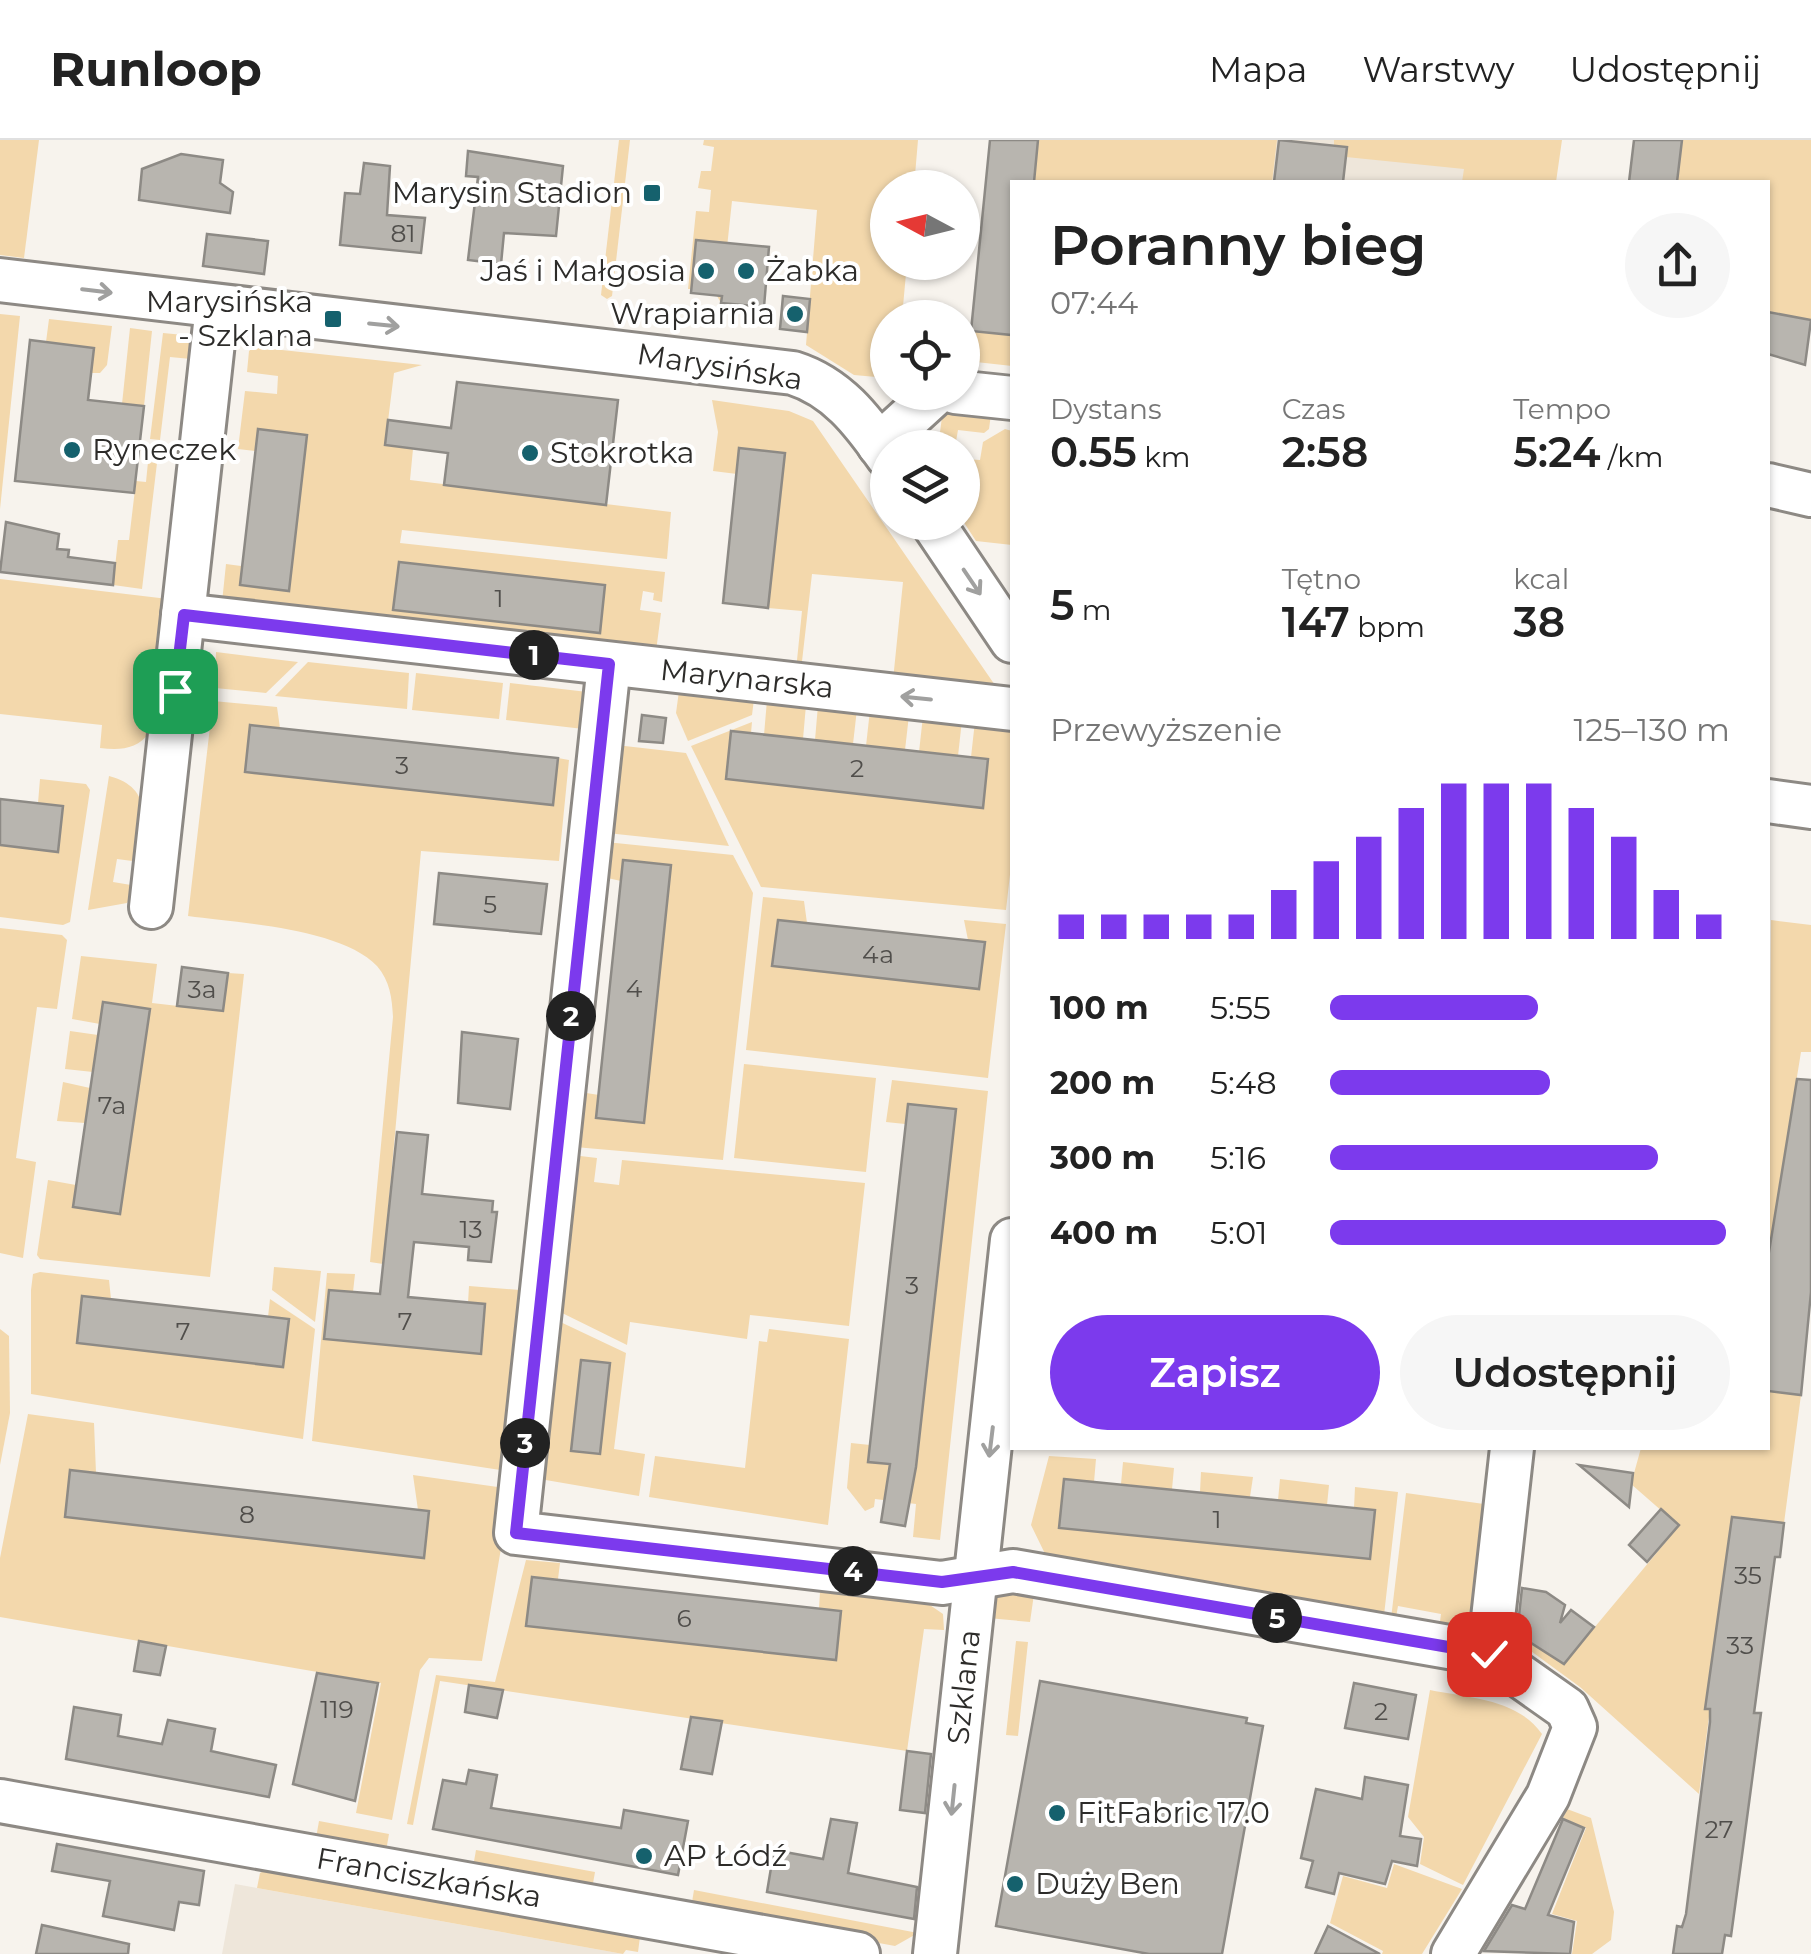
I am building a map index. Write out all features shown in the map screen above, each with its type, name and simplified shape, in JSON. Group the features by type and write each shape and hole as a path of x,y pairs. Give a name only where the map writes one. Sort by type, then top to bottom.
{"street":[{"name":"Marysińska","path":"0,280 793,373 838,396 870,435"},
{"path":"152,907 218,306"},
{"name":"Marysińska","path":"980,396 1010,398"},
{"name":"Marysińska","path":"904,430 924,410"},
{"path":"1770,486 1811,496"},
{"path":"944,540 1010,638"},
{"name":"Marynarska","path":"184,615 1010,708"},
{"path":"609,664 516,1533 942,1582 975,1574 1013,1572 1489,1654 1567,1709 1575,1727 1548,1796 1453,1954"},
{"path":"1770,801 1811,807"},
{"name":"Szklana","path":"934,1954 1010,1258"},
{"path":"1489,1654 1512,1450"},
{"name":"Franciszkańska","path":"0,1801 858,1954"}],"shaded area":[{"path":"0,140 39,140 24,258 0,255"},
{"path":"619,140 630,140 612,296 607,299 601,295"},
{"path":"704,140 918,140 915,170 870,170 870,280 905,280 904,300 870,300 870,376 854,375 806,345 817,210 732,201 721,303 717,296 721,253 695,250 688,289 696,211 709,212 711,190 698,188 701,171 711,171 714,147 703,145"},
{"path":"1038,140 1277,140 1272,180 1034,180"},
{"path":"1131,140 1488,140 1483,180 1122,180"},
{"path":"1334,140 1562,140 1556,180 1462,180 1464,169 1346,157 1347,147 1334,145"},
{"path":"1682,140 1811,140 1811,320 1770,312 1770,180 1677,180"},
{"path":"0,314 20,316 0,509"},
{"path":"49,319 112,326 107,365 100,373 91,373 93,348 46,342"},
{"path":"130,328 152,331 144,406 122,404"},
{"path":"980,332 1010,335 1010,366 980,362"},
{"path":"163,333 194,336 191,359 170,357 160,440 150,439"},
{"path":"254,347 422,365 394,373 385,445 413,449 410,480 671,512 667,559 402,530 400,543 665,572 662,602 653,600 654,593 643,591 640,610 661,613 655,659 221,612 226,564 241,566 240,585 289,590 307,436 258,429 255,451 238,449 245,391 277,394 278,376 247,372 249,351"},
{"path":"712,400 789,411 813,421 870,504 870,540 895,540 999,691 893,680 903,582 812,574 801,670 796,670 802,611 768,608 785,453 740,448 737,474 713,471 718,432"},
{"path":"943,410 991,414 989,429 984,433 940,430"},
{"path":"1005,429 1010,430 1010,545 975,540 980,540 983,442"},
{"path":"148,462 157,463 142,589 113,585 118,540 129,540 136,481 146,482"},
{"path":"0,579 168,599 150,732 145,738 128,748 100,748 102,725 0,714"},
{"path":"216,652 298,662 266,693 215,688"},
{"path":"308,662 409,673 407,709 275,696"},
{"path":"416,673 503,683 499,719 412,710"},
{"path":"510,683 596,693 592,730 506,720"},
{"path":"679,691 754,699 752,715 688,741 676,713"},
{"path":"767,700 806,705 803,739 764,735"},
{"path":"213,701 277,707 280,728 250,726 246,772 553,805 558,758 569,760 559,861 421,851 383,1264 370,1262 393,1017 385,978 361,953 315,935 188,916"},
{"path":"818,705 857,709 853,744 815,740"},
{"path":"870,710 909,715 905,750 866,746"},
{"path":"923,716 962,720 958,756 919,752"},
{"path":"975,721 1010,725 1010,875 1006,910 761,887 691,746 752,722 751,733 731,732 726,779 983,808 988,760 971,757"},
{"path":"616,745 686,753 729,846 607,833"},
{"path":"109,776 134,789 143,809 140,862 117,859 113,882 137,886 127,903 88,910"},
{"path":"40,779 86,784 90,790 70,922 63,925 0,917 0,845 58,851 63,806 38,803"},
{"path":"606,842 733,855 753,893 723,1160 575,1147 580,1092 599,1095 644,1122 671,866 623,860 621,881 603,877"},
{"path":"763,897 804,901 807,923 778,920 773,966 979,989 985,943 968,940 964,920 1006,924 988,1078 746,1050"},
{"path":"1771,920 1811,925 1811,1052 1801,1052 1770,1243"},
{"path":"0,928 62,935 67,940 57,1009 37,1007 16,1158 36,1162 23,1258 0,1253"},
{"path":"81,956 157,964 152,1003 222,1011 228,973 244,974 210,1277 40,1259 37,1255 48,1180 76,1185 73,1207 120,1213 150,1010 103,1002 100,1024 72,1019"},
{"path":"70,1031 98,1035 93,1072 65,1069"},
{"path":"744,1064 876,1078 866,1172 734,1158"},
{"path":"892,1080 988,1091 940,1540 913,1537 916,1504 875,1499 874,1507 865,1511 847,1488 851,1443 870,1445 868,1462 916,1467 956,1110 908,1104 905,1124 886,1122"},
{"path":"63,1082 90,1088 85,1123 57,1121"},
{"path":"572,1155 597,1158 594,1182 619,1185 622,1160 865,1183 849,1326 750,1315 747,1339 630,1322 627,1345 554,1309"},
{"path":"274,1267 321,1271 315,1322 272,1290"},
{"path":"327,1273 355,1274 353,1292 329,1290 325,1339 481,1353 485,1305 468,1303 469,1286 532,1291 514,1472 312,1441"},
{"path":"33,1274 109,1280 111,1299 82,1296 78,1343 283,1366 288,1320 268,1317 270,1299 315,1329 303,1439 31,1394 31,1290"},
{"path":"552,1318 626,1353 614,1449 645,1454 639,1496 534,1478","holes":["581,1360 609,1363 599,1454 571,1450"]},
{"path":"0,1329 9,1336 10,1413 0,1465"},
{"path":"769,1329 849,1339 828,1525 649,1497 655,1456 745,1468 759,1341 767,1342"},
{"path":"1770,1391 1801,1395 1784,1523 1732,1518 1706,1709 1710,1709 1699,1794 1580,1687 1516,1640 1517,1634 1564,1664 1679,1526 1631,1484 1640,1450 1770,1450"},
{"path":"28,1414 94,1423 96,1473 70,1471 66,1517 423,1558 429,1512 418,1510 413,1475 511,1489 482,1661 429,1658 420,1670 392,1820 356,1813 381,1683 0,1617 0,1558"},
{"path":"1049,1456 1096,1459 1094,1482 1064,1479 1060,1528 1369,1559 1375,1510 1354,1508 1355,1487 1398,1492 1383,1624 1051,1566 1031,1525"},
{"path":"1123,1462 1174,1468 1172,1489 1121,1484"},
{"path":"1201,1472 1253,1477 1250,1497 1200,1492"},
{"path":"1280,1479 1329,1485 1327,1505 1278,1500"},
{"path":"1406,1493 1491,1505 1480,1631 1438,1636 1441,1614 1398,1606 1394,1629 1390,1627"},
{"path":"526,1560 560,1563 558,1579 532,1577 526,1625 836,1660 841,1611 819,1608 820,1592 927,1603 943,1614 944,1630 924,1629 907,1751 440,1681 413,1825 407,1824 436,1675 495,1682"},
{"path":"1035,1587 1030,1622 988,1618 991,1591"},
{"path":"1016,1641 1028,1642 1018,1736 1006,1735"},
{"path":"1430,1690 1506,1707 1532,1722 1542,1734 1463,1885 1420,1864 1424,1837 1408,1817"},
{"path":"1567,1809 1591,1818 1614,1912 1611,1940 1592,1954 1572,1954 1577,1921 1552,1914 1586,1828 1563,1818"},
{"path":"319,1821 389,1834 386,1851 316,1838"},
{"path":"476,1850 595,1872 592,1889 473,1867"},
{"path":"1394,1864 1462,1889 1422,1954 1382,1954 1383,1951 1330,1923 1343,1876 1387,1888"},
{"path":"265,1870 640,1937 638,1952 626,1950 623,1954 257,1888 260,1873"},
{"path":"235,1884 623,1954 222,1954"},
{"path":"694,1890 918,1933 895,1946 691,1908"}],"building":[{"path":"990,140 1038,140 1034,180 1010,180 1010,335 980,332 980,300 974,300 976,280 980,280"},
{"path":"1279,140 1347,147 1343,180 1274,180"},
{"path":"1634,140 1682,140 1677,180 1629,180"},
{"path":"468,151 563,166 556,236 504,233 501,264 468,260 478,177 466,176"},
{"path":"181,154 223,160 220,183 233,192 230,213 139,200 142,169"},
{"path":"364,163 390,166 387,215 425,218 421,253 340,245 345,193 360,194"},
{"path":"207,234 268,241 264,274 203,266"},
{"name":"Żabka","path":"696,240 769,247 764,307 721,303 722,296 691,293"},
{"name":"Wrapiarnia","path":"783,296 810,299 807,332 780,329"},
{"path":"1770,312 1811,320 1805,365 1770,355"},
{"path":"30,340 94,348 88,400 144,406 134,493 15,481"},
{"name":"Stokrotka","path":"457,382 618,400 606,505 444,485 448,453 385,445 388,420 451,428"},
{"path":"258,429 307,435 289,591 240,585"},
{"path":"739,448 785,453 768,608 723,603"},
{"path":"6,522 59,534 57,549 69,550 68,557 115,563 113,585 0,572"},
{"path":"399,562 605,585 600,633 393,610"},
{"path":"642,715 666,718 663,743 639,741"},
{"path":"250,725 558,758 553,805 245,772"},
{"path":"731,731 988,759 983,808 726,779"},
{"path":"0,799 63,806 58,852 0,845"},
{"path":"623,860 671,865 644,1123 596,1118"},
{"path":"439,873 547,884 541,934 434,924"},
{"path":"778,920 985,942 979,989 772,966"},
{"path":"182,967 228,973 223,1011 177,1006"},
{"path":"103,1002 150,1009 120,1214 73,1207"},
{"path":"462,1032 518,1039 510,1109 458,1103"},
{"path":"1797,1079 1811,1080 1811,1292 1801,1395 1770,1391 1770,1246"},
{"path":"908,1104 956,1109 916,1467 905,1526 881,1522 890,1464 868,1462"},
{"path":"397,1132 428,1135 422,1194 493,1201 492,1212 497,1212 491,1262 468,1260 469,1247 414,1242 408,1297 485,1304 481,1354 324,1339 329,1290 380,1294"},
{"path":"82,1296 289,1319 283,1367 77,1343"},
{"path":"581,1360 610,1363 600,1454 571,1451"},
{"path":"1579,1465 1633,1473 1629,1507"},
{"path":"70,1470 429,1511 424,1558 65,1517"},
{"path":"1064,1479 1375,1510 1370,1559 1059,1528"},
{"path":"1661,1509 1679,1525 1647,1562 1629,1545"},
{"path":"1732,1517 1784,1523 1780,1557 1775,1557 1754,1713 1761,1713 1743,1848 1731,1936 1725,1935 1722,1954 1673,1954 1677,1926 1682,1927 1686,1914 1710,1722 1710,1709 1705,1709"},
{"path":"532,1577 841,1611 836,1660 526,1626"},
{"path":"1522,1588 1546,1592 1565,1605 1560,1623 1571,1610 1594,1627 1564,1664 1517,1634"},
{"path":"139,1641 166,1646 160,1675 134,1671"},
{"path":"317,1673 378,1683 355,1801 293,1784"},
{"path":"1040,1681 1247,1718 1246,1723 1263,1726 1222,1954 1149,1954 996,1926"},
{"path":"1354,1683 1416,1695 1408,1739 1345,1728"},
{"path":"469,1685 503,1690 497,1718 465,1712"},
{"path":"74,1707 121,1715 118,1736 162,1744 168,1720 215,1729 211,1751 276,1765 269,1797 66,1759"},
{"path":"691,1717 722,1721 712,1774 681,1769"},
{"path":"907,1751 931,1754 925,1813 900,1810"},
{"path":"469,1770 497,1775 491,1808 621,1828 624,1810 688,1821 678,1875 433,1829 443,1780 466,1784"},
{"path":"1365,1777 1408,1785 1400,1836 1421,1839 1417,1866 1392,1861 1385,1884 1339,1873 1334,1894 1306,1887 1313,1861 1301,1858 1316,1789 1362,1799"},
{"path":"831,1819 857,1823 848,1873 917,1887 914,1919 767,1892 774,1850 823,1859"},
{"path":"1563,1819 1584,1828 1548,1915 1574,1922 1570,1954 1484,1951 1512,1905 1525,1909"},
{"path":"57,1844 204,1871 199,1905 179,1902 174,1930 103,1916 110,1881 52,1871"},
{"path":"42,1925 129,1944 128,1954 36,1954"},
{"path":"1328,1926 1380,1954 1315,1954"}],"place":[{"name":"Marysin Stadion","path":"652,193"},
{"name":"Jaś i Małgosia","path":"706,271"},
{"name":"Żabka","path":"746,271"},
{"name":"Wrapiarnia","path":"795,314"},
{"name":"Marysińska - Szklana","path":"333,319"},
{"name":"Ryneczek","path":"72,450"},
{"name":"Stokrotka","path":"530,453"},
{"name":"FitFabric 17.0","path":"1057,1813"},
{"name":"AP Łódź","path":"644,1856"},
{"name":"Duży Ben","path":"1015,1884"}],"route":[{"path":"175,691 184,615 609,664 516,1533 942,1582 975,1574 1013,1572 1489,1654"}]}
